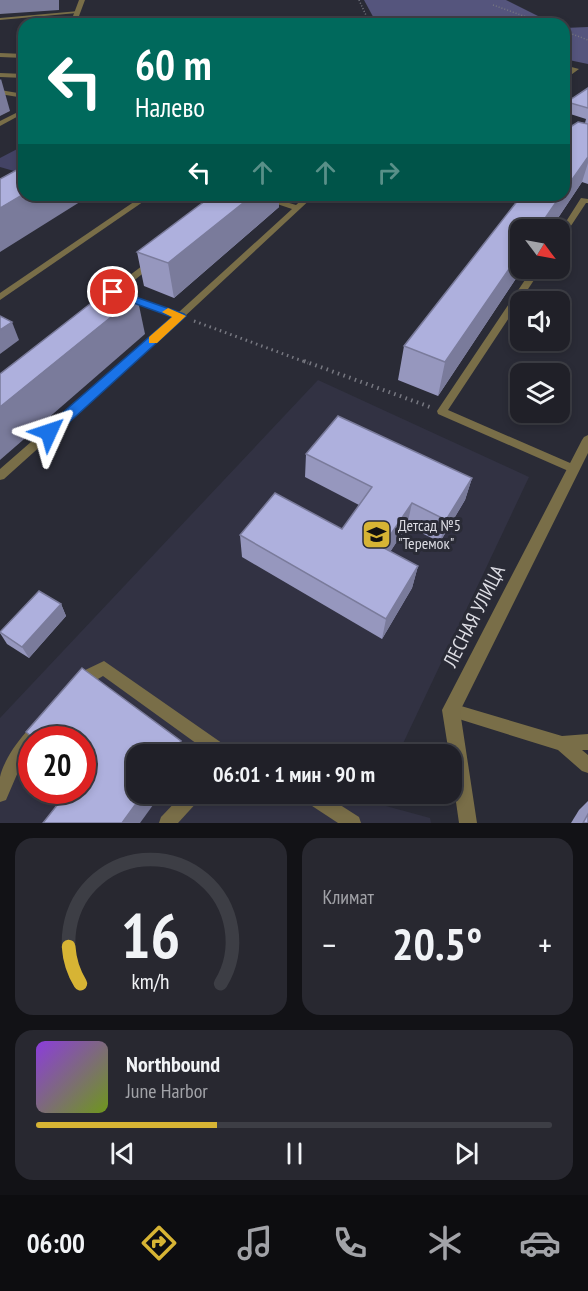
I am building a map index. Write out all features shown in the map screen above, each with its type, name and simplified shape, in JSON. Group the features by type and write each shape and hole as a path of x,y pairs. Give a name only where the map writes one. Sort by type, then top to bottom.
{"street":[{"path":"74,18 82,0"},
{"path":"96,306 167,250"},
{"name":"ЛЕСНАЯ УЛИЦА","path":"451,710 588,440"},
{"path":"451,710 468,823"}],"lane":[{"path":"0,19 77,12"},
{"path":"0,55 18,56"},
{"path":"0,75 18,76"},
{"path":"0,92 18,95"},
{"path":"0,124 18,114"},
{"path":"570,221 584,200 588,201"},
{"path":"0,297 140,201"},
{"path":"274,201 297,208"},
{"path":"0,476 180,316 305,201"},
{"path":"531,279 442,411 573,470"},
{"path":"113,292 180,316"},
{"path":"71,694 86,677 104,668 209,744"},
{"path":"451,710 561,744 588,765"},
{"path":"0,794 19,753 49,719"},
{"path":"561,744 588,742"},
{"path":"167,823 184,804"},
{"path":"324,804 352,823"}],"path":[{"path":"358,0 367,18"},
{"path":"493,5 529,18"},
{"path":"570,33 588,40"},
{"path":"180,316 442,411"}],"shaded area":[{"path":"364,0 506,0 542,18 374,18"},
{"path":"588,27 588,64 570,60 570,28"},
{"path":"18,149 18,169 14,171 0,167 0,158"},
{"path":"318,380 529,477 403,744 126,744 126,804 379,804 430,818 431,823 0,823 0,718"}],"building":[{"path":"588,88 588,108 570,103 570,100"},
{"path":"578,122 588,124 588,157 570,182 570,127"},
{"path":"18,169 18,198 0,208 0,179"},
{"path":"205,201 246,201 168,263 137,252"},
{"path":"517,201 557,201 545,219 510,219 510,268 445,362 404,346"},
{"path":"113,286 137,296 0,407 0,374"},
{"path":"0,316 12,322 0,330"},
{"name":"Детсад №5 \"Теремок\"","path":"338,416 472,478 446,520 412,503 382,547 418,566 386,619 240,535 275,493 342,529 372,487 306,454"},
{"path":"39,591 61,604 22,647 0,632"},
{"path":"82,668 181,741 179,744 126,744 126,804 136,804 122,823 43,823 58,804 96,804 96,726 31,726"}],"slow traffic":[{"path":"153,340 180,316 168,312"}],"place":[{"name":"Детсад №5 \"Теремок\"","path":"377,534"}],"route":[{"path":"49,432 180,316 113,292"}]}
